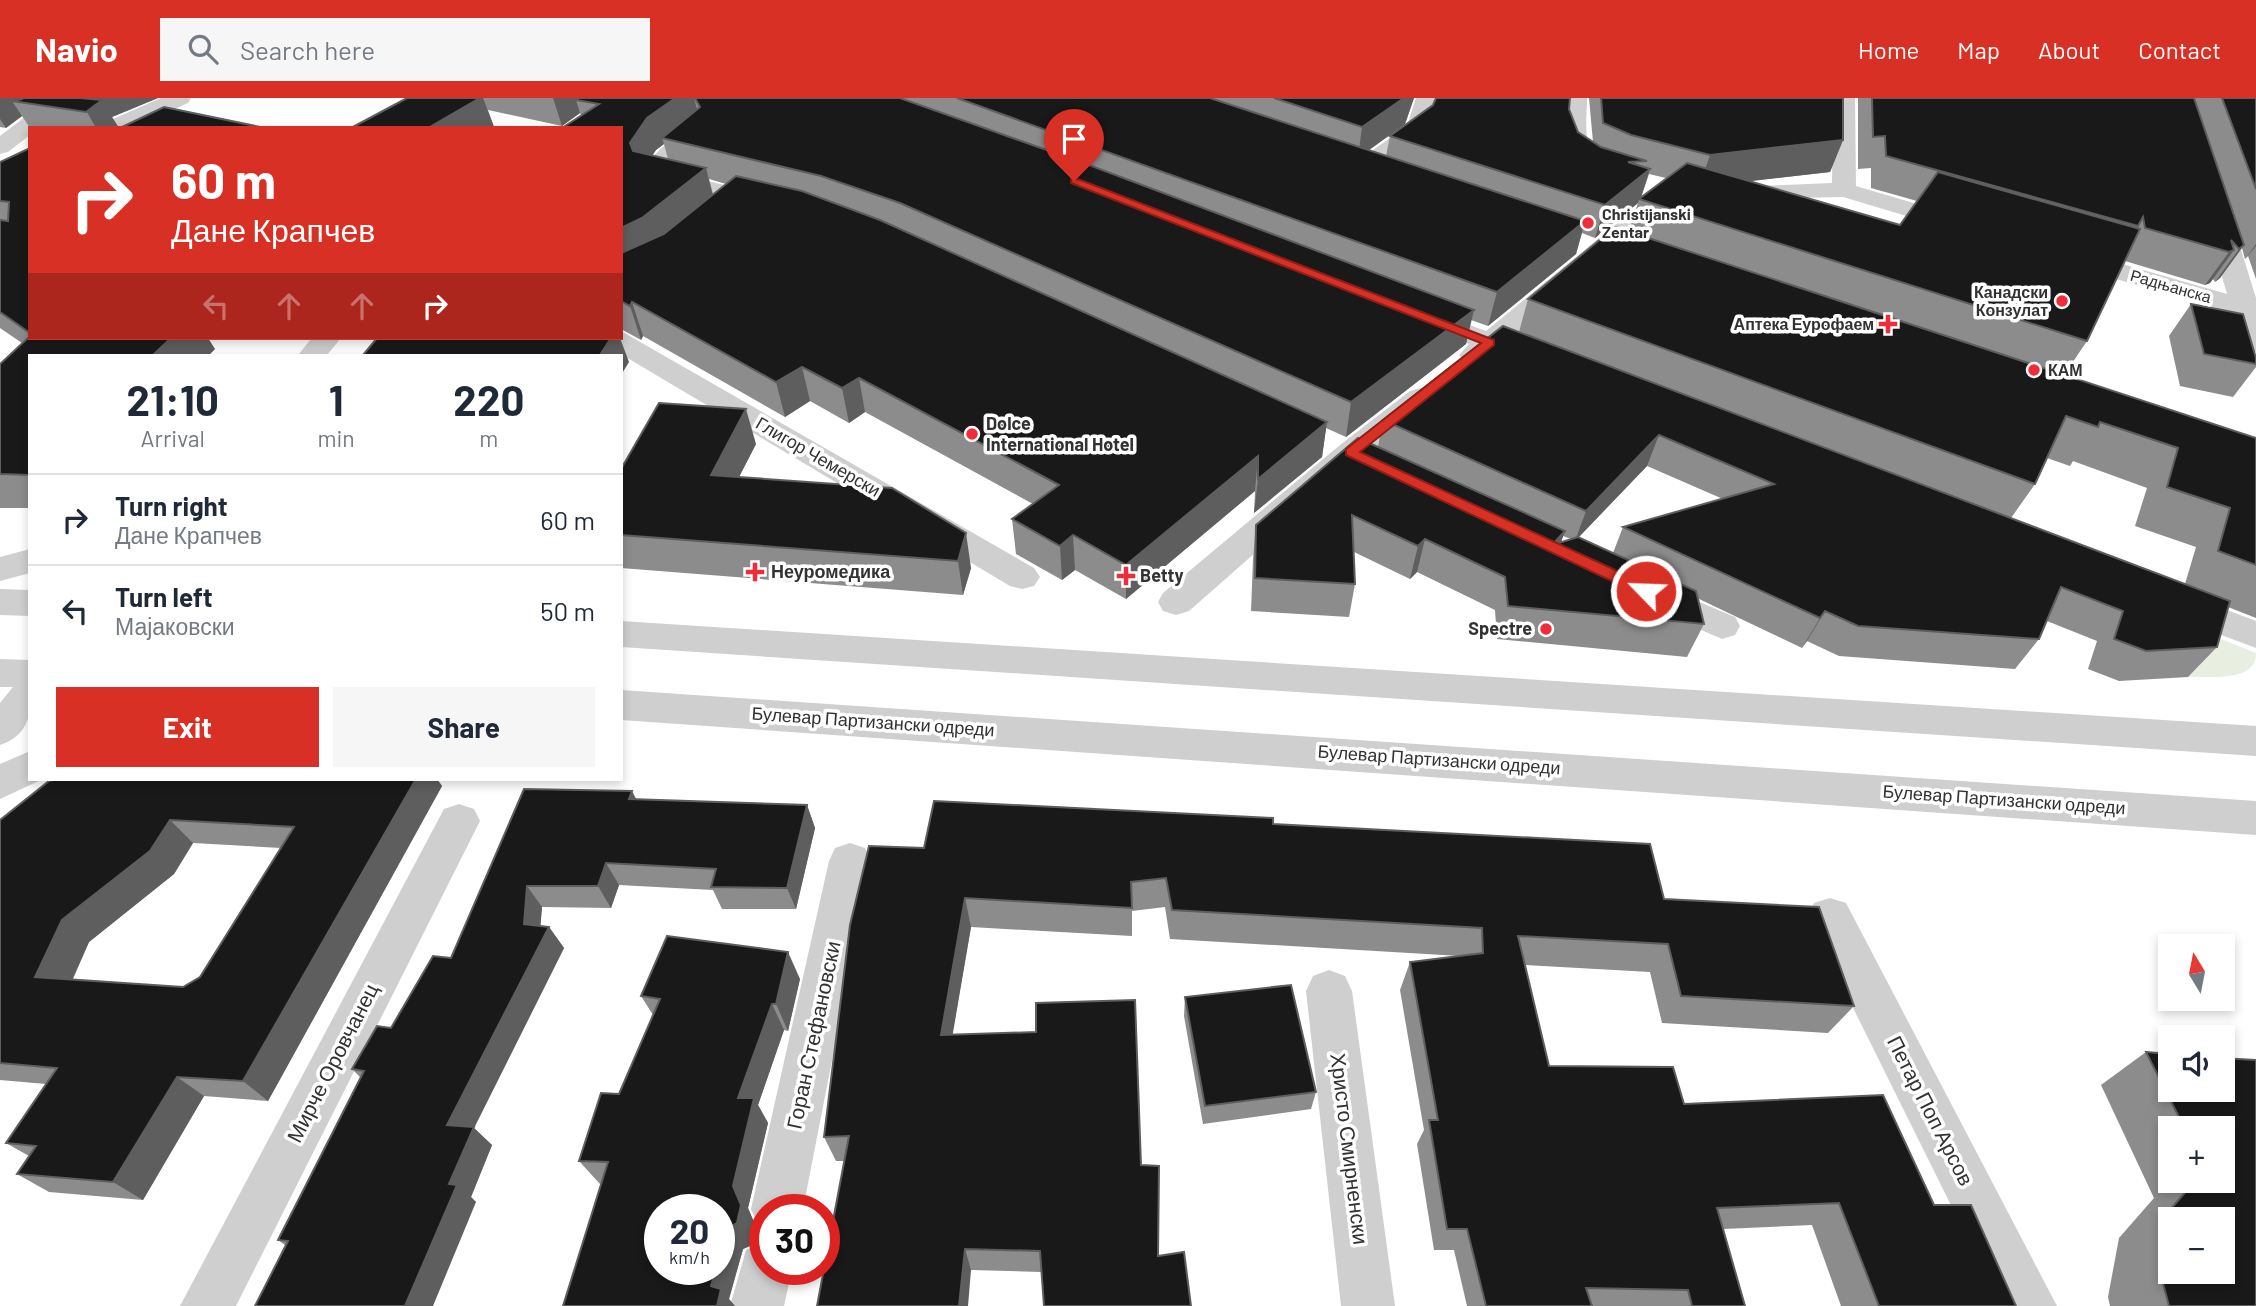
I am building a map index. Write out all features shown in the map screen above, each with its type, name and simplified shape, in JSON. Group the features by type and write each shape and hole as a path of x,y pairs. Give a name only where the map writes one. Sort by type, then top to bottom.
{"street":[{"path":"29,126 64,98"},
{"path":"117,126 180,98"},
{"path":"1361,170 1418,130 1427,98"},
{"path":"1576,98 1581,159 1594,168 1699,195"},
{"path":"1844,98 1844,190"},
{"path":"0,149 28,127"},
{"path":"694,136 663,159 656,166 654,176 785,207"},
{"path":"0,149 28,150"},
{"path":"1335,161 1386,178"},
{"path":"1176,602 1350,452 1490,342 1659,202 1699,195 1844,190 1987,232"},
{"path":"2209,190 2252,310 2256,343"},
{"path":"712,218 739,196"},
{"name":"Радњанска","path":"2052,251 2252,310"},
{"path":"1404,309 1560,369"},
{"path":"313,354 325,340"},
{"name":"Глигор Чемерски","path":"617,340 1022,577"},
{"path":"0,569 28,562"},
{"path":"1634,585 1722,626"},
{"path":"2153,595 2256,635"},
{"path":"0,602 28,603"},
{"path":"623,634 2256,741"},
{"path":"0,673 28,674"},
{"path":"0,730 28,696"},
{"name":"Булевар Партизански одреди","path":"623,705 2256,818"},
{"path":"2192,737 2256,720"},
{"path":"0,783 28,769"},
{"path":"2199,814 2256,846"},
{"name":"Мирче Оровчанец","path":"207,1306 459,821"},
{"name":"Горан Стефановски","path":"781,1194 850,861"},
{"name":"Петар Поп Арсов","path":"1830,917 2031,1306"},
{"name":"Христо Смирненски","path":"1329,991 1368,1306"},
{"path":"757,1306 762,1285"}],"green space":[{"path":"2201,631 2256,653 2254,663 2240,674 2188,677"}],"building":[{"path":"23,98 102,100 86,112 12,101"},
{"path":"407,98 480,98 431,126 355,126"},
{"path":"689,98 674,99 647,118 630,143 633,151 706,168 642,218 623,227 623,126 565,126 599,104 576,100"},
{"path":"695,98 900,98 1089,165 1474,310 1351,402 900,203 821,176 662,138 700,107"},
{"path":"957,98 1210,98 1585,221 1497,292"},
{"path":"1274,98 1404,98 1362,127"},
{"path":"1436,98 1570,98 1569,109 1578,132 1601,147 1647,161 1628,162 1650,169 1605,205 1390,136 1433,105"},
{"path":"1601,98 1843,98 1843,140 1710,155 1631,135 1603,123"},
{"path":"1872,98 2194,98 2244,245 2239,249 2231,240 2234,250 2229,252 2145,228 2143,217 2138,226 1886,156 1885,136 1873,137"},
{"path":"2222,98 2256,98 2256,189"},
{"path":"164,107 255,126 124,126"},
{"path":"28,149 28,332 0,312 0,220 8,221 9,202 0,201 0,162"},
{"path":"1687,163 1900,225 1938,172 2140,229 2087,341 1639,199"},
{"path":"736,176 802,191 880,220 1327,422 1258,479 1258,456 1126,565 1073,535 1060,546 1012,519 1059,485 859,378 842,388 802,367 776,382 632,302 630,306 623,302 623,252 664,234"},
{"path":"1615,227 2256,438 2256,565 2218,551 2230,508 2167,487 2178,448 2100,422 2098,427 2066,416 2035,484 1528,299"},
{"path":"2191,304 2243,314 2256,364 2204,354"},
{"path":"1503,326 2230,601 2217,647 2146,651 2114,639 2123,611 2061,587 2039,639 1858,626 1825,611 1820,618 1623,527 1774,484 1659,435 1586,511 1383,420"},
{"path":"28,338 28,340 169,340 154,354 28,354 28,475 0,474 0,364"},
{"path":"375,340 610,340 601,354 364,354"},
{"path":"659,403 746,409 711,475 892,488 966,533 958,561 623,535 623,466"},
{"path":"1358,438 1565,531 1552,545 1578,537 1696,591 1704,624 1508,606 1505,577 1425,539 1418,546 1352,515 1355,584 1255,578 1256,525"},
{"path":"49,781 415,781 243,1081 177,1077 113,1182 17,1174 36,1146 6,1143 57,1068 0,1063 0,820","holes":["170,820 294,827 200,977 183,987 35,977 62,920 150,851"]},
{"path":"524,789 632,791 629,799 807,805 787,888 711,887 716,869 606,863 598,886 527,886 524,924 549,927 447,1125 474,1127 449,1184 457,1185 405,1306 255,1306 288,1241 278,1240 364,1071 352,1069 377,1026 391,1028 433,956 451,958"},
{"path":"934,801 1273,818 1273,824 1650,844 1664,899 1819,907 1854,1006 1681,996 1668,944 1518,936 1549,1066 1673,1067 1684,1104 1883,1095 1934,1205 1971,1205 2016,1306 1879,1306 1839,1203 1717,1208 1745,1306 1692,1306 1688,1290 1586,1288 1592,1306 1486,1306 1467,1229 1447,1229 1429,1120 1438,1120 1410,962 1483,953 1482,928 1172,910 1166,878 1131,882 1132,908 965,898 941,1035 1036,1032 1036,1003 1135,1000 1141,1165 1159,1166 1158,1256 1184,1252 1191,1306 1044,1306 1040,1251 965,1249 959,1306 817,1306 821,1285 840,1285 838,1194 849,1136 824,1137 850,925 869,846 924,848"},
{"path":"667,936 788,952 776,1004 772,1004 738,1098 754,1098 733,1186 741,1205 737,1223 735,1224 735,1194 644,1194 644,1285 711,1285 721,1289 717,1306 563,1306 608,1162 579,1161 601,1093 619,1094 660,999 641,996"},
{"path":"1291,985 1316,1092 1205,1106 1185,997"},
{"path":"2146,1052 2158,1053 2158,1076"},
{"path":"2235,1059 2256,1060 2256,1306 2169,1306 2163,1284 2235,1284 2235,1207 2172,1207 2185,1193 2235,1193 2235,1116 2178,1116 2171,1102 2235,1102"}],"place":[{"name":"Christijanski Zentar","path":"1588,223"},
{"name":"Канадски Конзулат","path":"2062,301"},
{"name":"Аптека Еурофаем","path":"1888,324"},
{"name":"КАМ","path":"2034,370"},
{"name":"Dolce International Hotel","path":"972,434"},
{"name":"Неуромедика","path":"755,572"},
{"name":"Betty","path":"1126,576"},
{"name":"Spectre","path":"1546,629"}],"route":[{"path":"1074,181 1490,342 1351,452 1646,591"}]}
